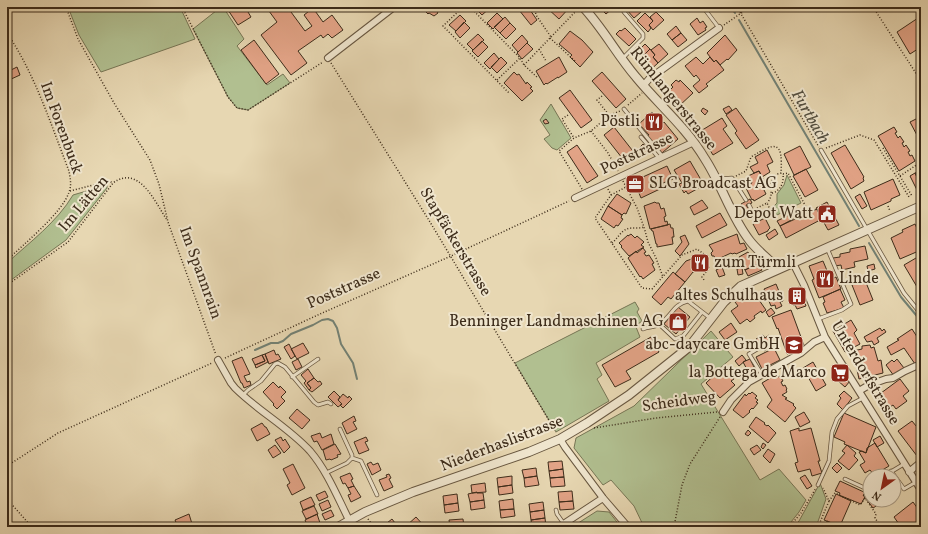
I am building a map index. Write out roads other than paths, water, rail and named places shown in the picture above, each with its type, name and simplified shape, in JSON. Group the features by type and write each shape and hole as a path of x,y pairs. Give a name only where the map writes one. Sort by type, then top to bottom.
{"street":[{"path":"328,58 394,7"},
{"name":"Rümlangerstrasse","path":"580,8 598,25 643,89 670,113 694,142 706,160 743,231 751,242 774,265 776,270"},
{"path":"643,89 649,79 719,28"},
{"name":"Poststrasse","path":"576,198 694,142"},
{"name":"Niederhaslistrasse","path":"338,527 365,512 414,492 529,452 560,439 629,395 689,347 724,302 741,286 921,206"},
{"name":"Unterdorfstrasse","path":"793,263 804,285 825,337 921,490"},
{"name":"Scheidweg","path":"723,412 731,400 749,382 801,353 814,342 825,337"},
{"path":"218,360 230,383 300,442 314,457 326,473 349,520"},
{"path":"859,391 880,381 893,378 916,366"},
{"path":"560,439 603,498 628,527"},
{"path":"909,472 921,462"},
{"path":"562,526 603,498"}],"lane":[{"path":"704,7 719,28"},
{"path":"622,60 643,38 642,31 624,12"},
{"path":"624,109 661,158"},
{"path":"641,138 661,158"},
{"path":"821,150 904,293 921,314"},
{"path":"716,179 732,178 746,200"},
{"path":"749,205 752,211"},
{"path":"818,319 842,310 851,304 827,248"},
{"path":"643,329 648,326 655,327 680,303 688,301 712,319"},
{"path":"659,324 675,339 684,336 702,312"},
{"path":"758,348 749,354 762,375"},
{"path":"292,377 318,359"},
{"path":"243,395 261,380 275,364 278,363 282,364 314,402 318,405 328,402 331,404"},
{"path":"818,485 829,461 832,432 837,419 848,406 863,398"},
{"path":"340,429 352,458"},
{"path":"326,473 347,463 352,458"},
{"path":"352,458 361,461 377,495"},
{"path":"897,468 904,464"},
{"path":"845,479 862,487"},
{"path":"902,486 904,489 916,482"},
{"path":"556,510 562,526"}],"waterway":[{"name":"Furtbach","path":"731,7 735,13"},
{"name":"Furtbach","path":"739,20 859,226"},
{"name":"Furtbach","path":"869,243 901,297 921,321"},
{"path":"255,350 271,343 283,341 291,334 322,320 328,319 333,321 337,328 341,344 353,363 357,379"}],"place":[{"name":"Pöstli","path":"654,122"},
{"name":"SLG Broadcast AG","path":"635,184"},
{"name":"Depot Watt","path":"827,214"},
{"name":"zum Türmli","path":"700,263"},
{"name":"Linde","path":"825,279"},
{"name":"altes Schulhaus","path":"797,296"},
{"name":"Benninger Landmaschinen AG","path":"678,322"},
{"name":"abc-daycare GmbH","path":"794,345"},
{"name":"la Bottega de Marco","path":"840,373"}]}
